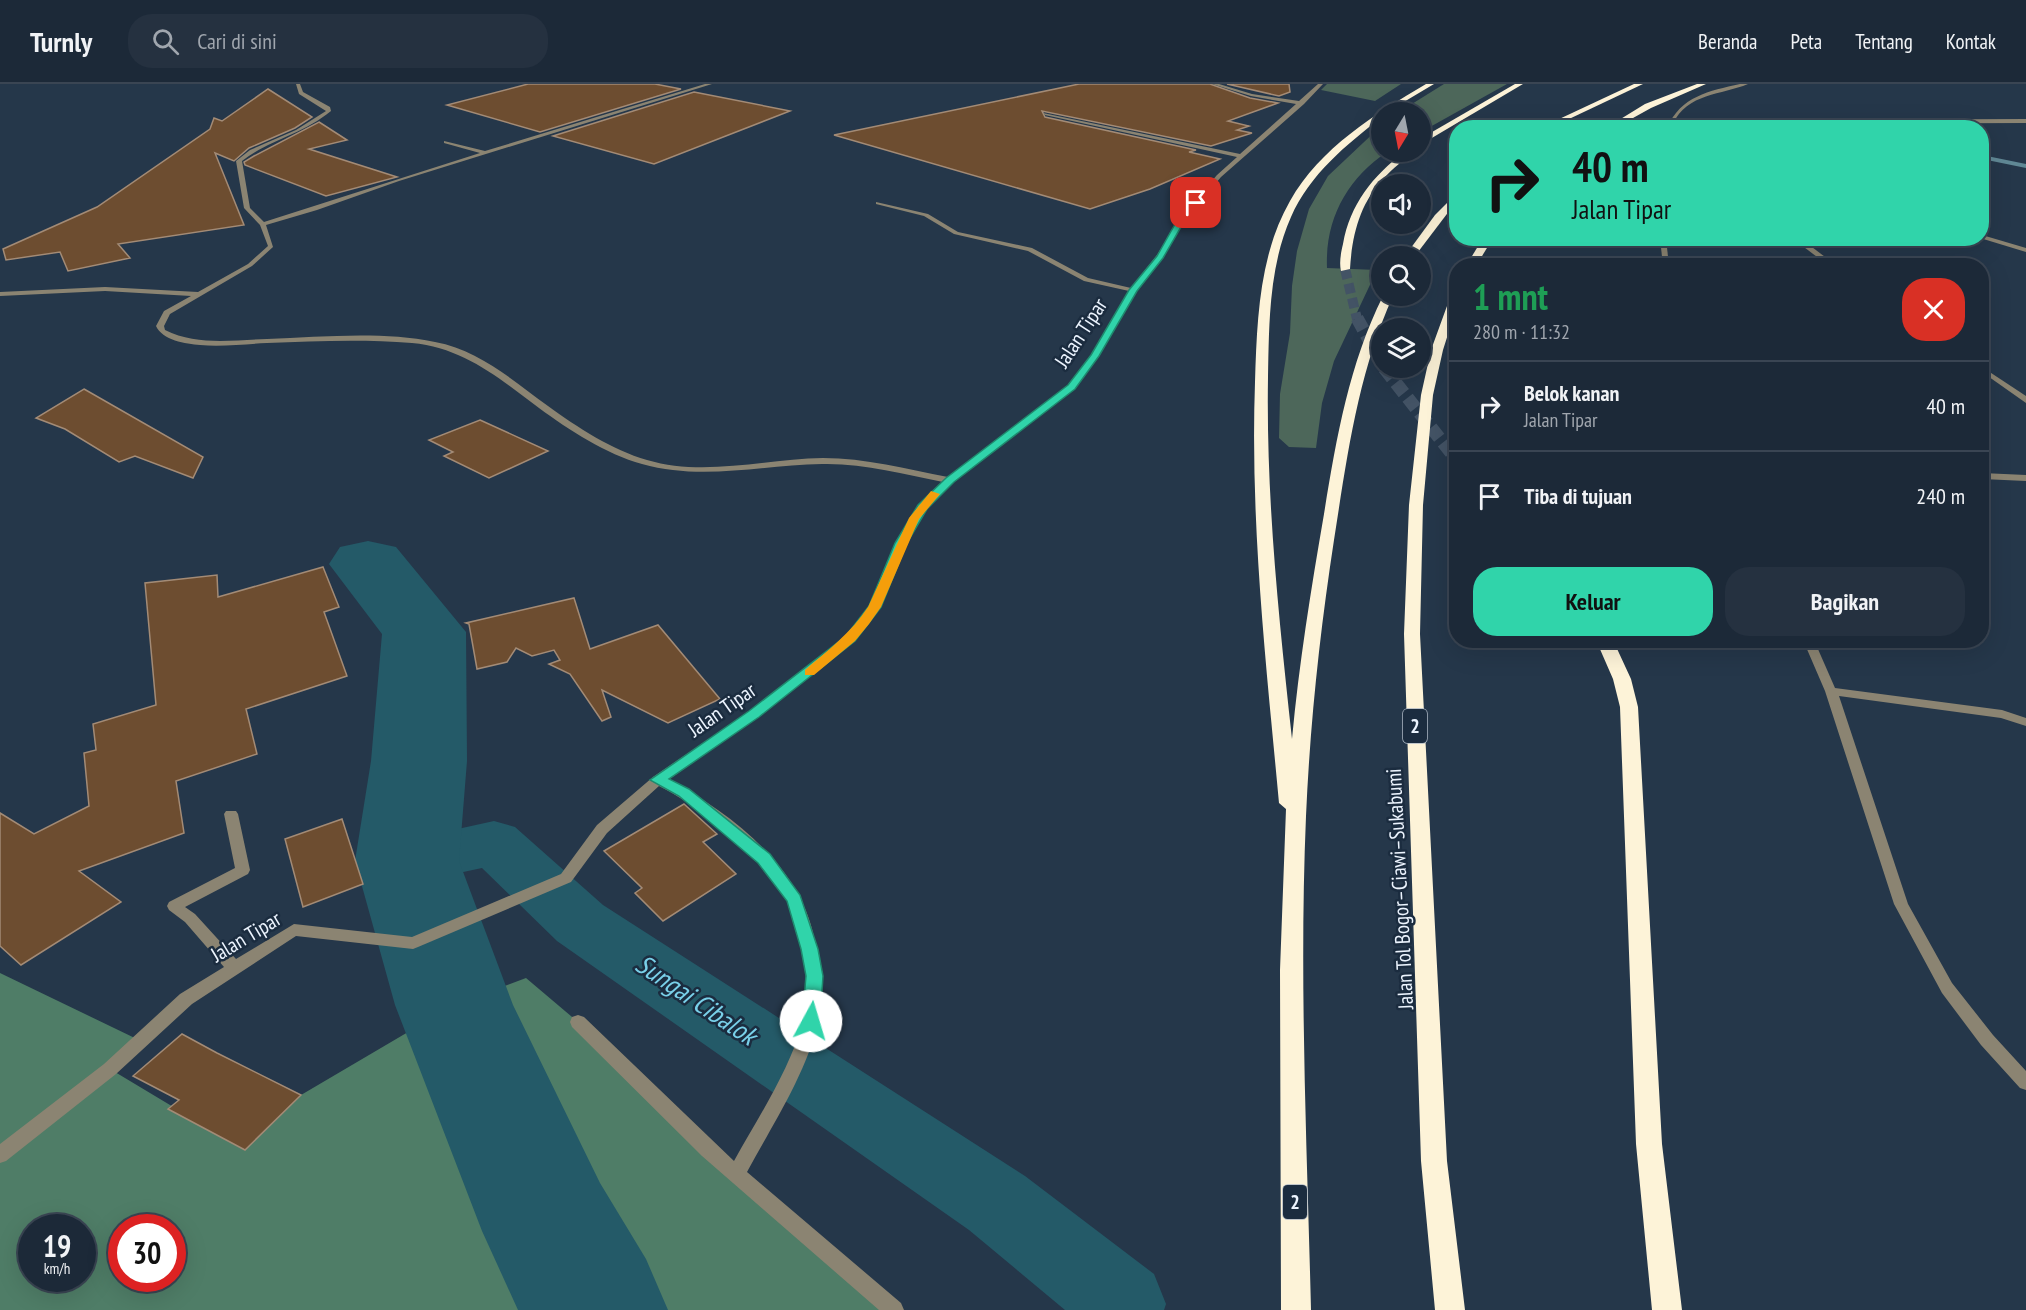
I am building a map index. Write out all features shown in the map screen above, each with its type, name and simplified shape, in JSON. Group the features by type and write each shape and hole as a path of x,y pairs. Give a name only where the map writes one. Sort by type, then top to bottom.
{"highway":[{"name":"2","path":"1401,102 1431,84"},
{"path":"1459,120 1520,84"},
{"path":"1559,120 1611,94 1640,84"},
{"path":"1623,120 1648,106 1703,84"},
{"name":"2","path":"1294,856 1265,548 1260,443 1263,326 1270,278 1283,227 1294,201 1311,176 1332,153 1371,122"},
{"path":"1431,137 1449,126"},
{"path":"1345,269 1350,226 1364,195 1377,177 1396,162"},
{"path":"1417,246 1449,205"},
{"name":"2","path":"1296,1310 1294,856 1306,689 1340,459 1362,367 1382,306"},
{"name":"Jalan Tol Bogor–Ciawi–Sukabumi","path":"1449,315 1437,350 1427,395 1416,505 1413,622 1434,1161 1450,1310"},
{"path":"1608,648 1622,679 1629,707 1649,1144 1666,1303"}],"street":[{"path":"298,84 301,93 328,108 329,111 298,131 252,151 239,161 247,208 264,224 271,246 265,254 241,271 167,313 162,320 162,331 180,339 207,342 384,340 414,341 455,348 498,371 545,408 613,448 662,467 696,471 774,463 828,461 855,463 950,480"},
{"path":"264,224 710,84"},
{"path":"1176,84 1189,84"},
{"path":"1214,84 1242,93 1302,103"},
{"name":"Jalan Tipar","path":"0,1155 110,1069 186,999 294,930 413,942 566,878 602,829 657,780 754,714 851,638 875,607 914,518 950,480 1071,387 1095,356 1133,290 1160,256 1182,219 1208,188 1321,84"},
{"path":"1672,120 1676,112 1686,103 1746,84"},
{"path":"1045,114 1242,156"},
{"path":"1989,121 2026,121"},
{"path":"446,142 486,153"},
{"path":"878,203 926,215 956,233 1030,249 1086,280 1133,290"},
{"path":"1989,239 2026,250"},
{"path":"1806,246 1823,258"},
{"path":"0,294 105,289 198,294"},
{"path":"1989,374 2026,400"},
{"path":"1989,476 2026,478"},
{"path":"1812,648 1830,691 1901,904 1947,988 1987,1040 2026,1083"},
{"path":"1830,691 2002,714 2026,722"},
{"path":"657,780 684,792 757,852 779,876 794,899 810,949 814,976 811,1021 804,1042 770,1112 736,1174"},
{"path":"231,814 243,870 174,906 190,918 235,968"},
{"path":"578,1022 736,1174 894,1310"}],"green space":[{"path":"1327,84 1401,84 1375,101 1321,90"},
{"path":"1444,84 1507,84 1431,126 1431,102 1415,102"},
{"path":"1371,135 1371,162 1374,162 1360,175 1341,202 1330,233 1327,268 1371,270 1371,283 1334,361 1322,403 1316,448 1289,447 1279,438 1280,394 1290,333 1292,286 1297,251 1309,209 1328,176"},
{"path":"0,973 141,1041 110,1069 245,1150 301,1095 454,1005 526,978 578,1022 891,1310 0,1310"}],"building":[{"path":"528,84 655,84 681,89 540,132 447,105"},
{"path":"1079,84 1210,84 1250,98 1278,103 1228,121 1249,126 1237,130 1252,133 1211,146 1042,111 1045,117 1196,150 1189,152 1220,159 1150,189 1090,209 834,135"},
{"path":"1227,84 1289,84 1290,92 1279,96"},
{"path":"268,89 312,117 295,128 249,148 234,161 215,153 244,225 118,244 130,258 68,271 60,252 6,260 3,249 97,207 210,129 214,118 222,121"},
{"path":"694,92 790,111 654,164 553,136"},
{"path":"319,122 347,140 309,149 397,177 326,196 245,165 244,162 254,156"},
{"path":"84,389 203,457 193,478 135,456 119,462 65,429 36,418"},
{"path":"480,420 548,451 489,478 444,456 453,452 429,440"},
{"path":"323,567 339,607 324,612 347,676 246,709 257,754 176,781 184,833 79,871 121,902 21,965 0,946 0,813 34,834 89,806 84,753 96,750 93,724 156,705 145,583 217,575 218,597"},
{"path":"574,598 590,649 658,625 720,699 668,723 602,690 611,717 602,721 570,674 549,664 560,660 554,650 532,656 516,648 507,662 477,669 469,624 466,623"},
{"path":"684,804 717,834 703,842 736,874 663,921 635,893 642,888 604,851"},
{"path":"342,819 363,884 303,907 285,839"},
{"path":"182,1034 301,1095 245,1150 168,1109 179,1100 133,1076"}],"waterway":[{"path":"1989,158 2026,166"},
{"path":"368,564 424,632 419,761 407,861 454,1005 551,1231 595,1310"},
{"name":"Sungai Cibalok","path":"407,861 494,843 580,923 997,1203 1124,1304"}],"tunnel":[{"path":"1345,269 1357,319"},
{"path":"1357,318 1371,344"},
{"path":"1392,378 1449,450"}],"slow traffic":[{"path":"809,673 851,638 865,622 875,607 890,568 914,518 935,494"}],"route":[{"path":"811,1021 814,976 810,949 794,899 764,858 684,792 657,780 754,714 826,660 851,638 875,607 901,543 922,507 950,480 1071,387 1095,356 1133,290 1146,276 1182,219 1196,203"}]}
